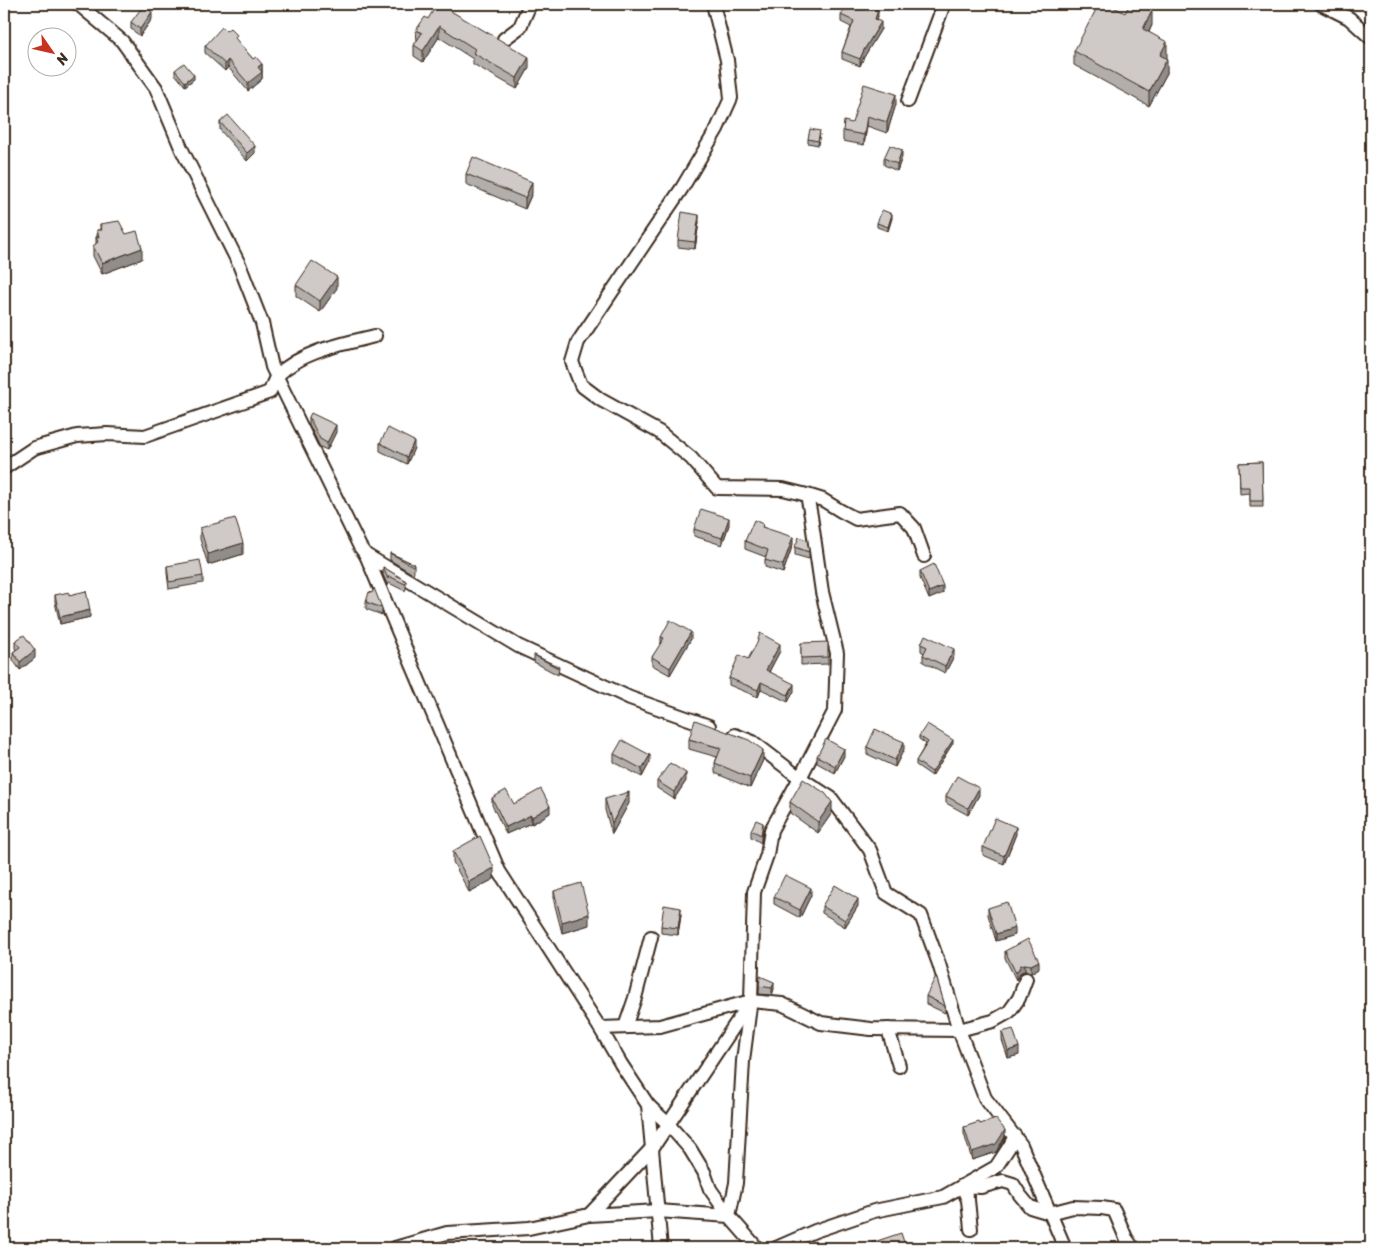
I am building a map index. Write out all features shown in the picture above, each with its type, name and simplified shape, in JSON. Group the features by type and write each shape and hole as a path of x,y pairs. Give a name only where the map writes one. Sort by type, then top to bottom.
{"street":[{"path":"78,4 122,41 156,88 182,150 239,264 262,323 272,367 360,547 366,555 499,871 600,1028 620,1064 648,1105 690,1149 704,1172 710,1189 757,1248"},
{"path":"504,39 520,27 530,4"},
{"path":"713,4 727,60 731,98 717,129 682,188 578,342 572,362 581,385 601,400 659,432 691,458 718,488 783,489 822,500 856,519 900,513 914,528 924,556"},
{"path":"908,101 944,4"},
{"path":"1321,4 1349,18 1371,38"},
{"path":"270,392 277,376 297,361 336,345 375,336"},
{"path":"4,468 34,448 77,436 107,434 144,436 270,392 288,399"},
{"path":"730,1216 736,1183 743,1061 750,1001 754,892 767,854 772,830 834,710 837,653 822,592 812,516 806,495"},
{"path":"366,555 518,646 630,698 753,742 800,778 831,798 870,850 886,893 921,915 939,964 959,1030 985,1098 1021,1145 1065,1248"},
{"path":"625,1027 635,998 651,937"},
{"path":"600,1028 660,1026 750,1001 782,1004 821,1023 871,1029 959,1030 994,1021 1009,1012 1019,998 1026,979"},
{"path":"590,1215 653,1147 750,1001"},
{"path":"888,1029 898,1066"},
{"path":"648,1105 661,1248"},
{"path":"776,1248 815,1231 874,1211 943,1197 996,1167 1015,1136"},
{"path":"962,1186 981,1187 1003,1181 1013,1184 1030,1207 1050,1213 1073,1207 1114,1210 1126,1238 1133,1248"},
{"path":"962,1186 968,1200 971,1229"},
{"path":"395,1248 447,1233 529,1228 590,1215 658,1211 730,1216"}],"building":[{"path":"437,4 445,4 451,7 449,10 529,57 517,78 473,53 475,49 439,26 423,51 414,45 422,33 416,30 425,17 428,19"},
{"path":"859,4 878,10 875,19 881,22 860,59 842,52 854,21 841,15 846,5 857,10"},
{"path":"1099,4 1108,4 1125,13 1130,4 1139,4 1152,11 1143,29 1167,42 1160,55 1167,59 1149,92 1074,51"},
{"path":"143,6 152,12 140,29 131,22"},
{"path":"222,27 226,31 230,28 237,35 235,38 253,59 256,57 262,64 258,67 262,72 248,83 228,60 225,64 205,46"},
{"path":"184,63 194,75 185,82 175,70"},
{"path":"864,84 896,94 887,122 867,116 864,135 843,131 844,121 852,123"},
{"path":"228,115 255,146 247,153 220,122"},
{"path":"810,129 820,131 818,141 808,139"},
{"path":"890,145 902,150 897,164 884,158"},
{"path":"473,157 532,182 525,198 466,174"},
{"path":"882,210 892,214 888,227 877,223"},
{"path":"682,212 699,215 695,242 678,240"},
{"path":"119,221 126,234 137,231 142,248 102,263 93,246 98,242 96,237 99,237 97,230 102,230 100,224"},
{"path":"312,261 337,277 320,301 296,285"},
{"path":"311,413 336,425 327,443 320,439 309,417"},
{"path":"388,428 414,441 407,457 380,443"},
{"path":"1262,462 1263,501 1250,501 1250,487 1240,487 1239,463"},
{"path":"701,509 729,518 722,538 694,529"},
{"path":"235,518 243,543 208,554 200,528"},
{"path":"754,520 763,524 762,527 793,537 783,565 765,560 768,550 745,541"},
{"path":"799,537 807,540 809,552 795,547"},
{"path":"390,553 414,564 413,566"},
{"path":"200,560 203,576 169,582 167,566"},
{"path":"934,564 943,586 929,592 920,571"},
{"path":"383,567 406,581 405,584 389,576 388,579"},
{"path":"374,588 382,608 366,602 369,592 372,593"},
{"path":"86,591 90,610 60,617 55,595 69,592 69,595"},
{"path":"670,620 691,632 670,668 652,657 664,638 661,637"},
{"path":"760,633 780,644 766,670 794,684 788,695 761,682 758,690 729,678 739,655 748,659"},
{"path":"24,635 35,650 20,662 13,652 20,647 15,641"},
{"path":"925,635 954,649 945,666 923,655 927,647 921,644"},
{"path":"828,642 828,657 801,658 801,643"},
{"path":"534,655 559,667 558,668"},
{"path":"695,720 749,740 763,750 750,778 715,763 721,748 689,739"},
{"path":"927,724 953,740 932,772 916,761 928,742 919,736"},
{"path":"875,729 904,742 895,760 867,747"},
{"path":"826,739 844,749 835,766 817,756"},
{"path":"622,740 650,755 642,769 614,754"},
{"path":"670,763 686,773 674,792 657,781"},
{"path":"957,776 979,788 968,808 946,796"},
{"path":"803,779 825,793 832,802 818,822 790,802"},
{"path":"541,789 550,806 532,817 531,815 506,827 492,798 506,790 514,804"},
{"path":"629,792 612,823 605,799"},
{"path":"995,818 1016,827 1004,856 983,847"},
{"path":"756,820 763,823 761,835 751,830"},
{"path":"480,836 494,868 469,882 453,851"},
{"path":"785,875 811,888 800,910 774,897"},
{"path":"581,883 589,914 562,922 554,891"},
{"path":"835,885 858,899 845,920 822,906"},
{"path":"1007,902 1015,928 996,934 988,908"},
{"path":"664,905 681,908 678,928 661,926"},
{"path":"1028,939 1039,961 1031,965 1021,965 1016,973 1005,951"},
{"path":"760,976 774,982 772,988 759,986"},
{"path":"936,976 945,1006 926,996"},
{"path":"1013,1029 1019,1047 1008,1051 1002,1032"},
{"path":"996,1119 1005,1130 996,1144 972,1152 964,1127"},
{"path":"901,1233 906,1248 873,1248 871,1243"},
{"path":"795,1241 798,1248 778,1248"}]}
